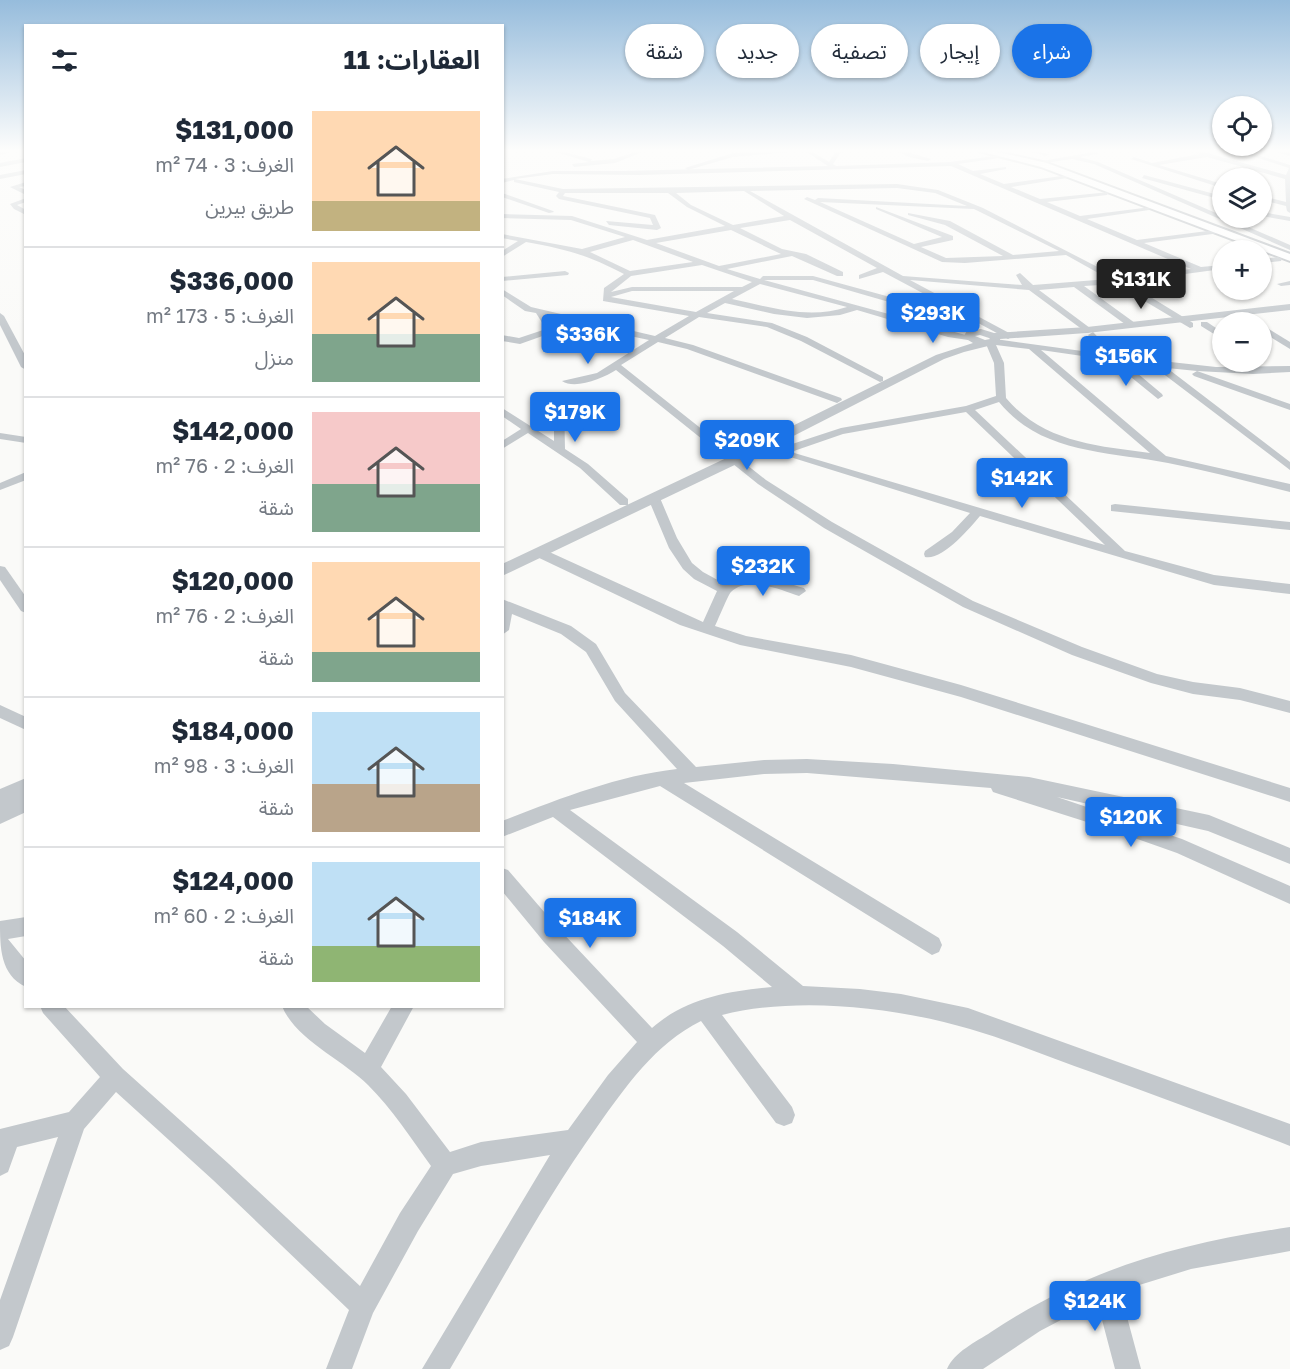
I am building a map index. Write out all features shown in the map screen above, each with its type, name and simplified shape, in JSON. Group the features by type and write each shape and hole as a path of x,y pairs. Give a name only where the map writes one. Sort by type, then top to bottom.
{"main road":[{"path":"1173,215 1235,240"},
{"path":"1216,232 1288,256"},
{"path":"1272,253 1288,256"}],"street":[{"path":"562,215 647,242 748,279 904,320 954,336 970,336 992,342 1035,341 1132,325 1186,322 1212,323"},
{"path":"654,215 657,228"},
{"path":"710,215 780,250 803,256 840,274"},
{"path":"788,215 1008,336 1112,357 1212,369"},
{"path":"843,215 949,261 1067,253"},
{"path":"896,215 950,238 913,246"},
{"path":"911,215 935,218 1011,257"},
{"path":"993,215 1118,281 1186,322"},
{"path":"1073,215 1200,270"},
{"path":"1080,218 1101,215"},
{"path":"1207,215 1288,256"},
{"path":"504,216 572,218 657,228 672,237"},
{"path":"1272,216 1290,219"},
{"path":"647,242 792,217"},
{"path":"1136,242 1216,232"},
{"path":"504,236 583,251 629,274"},
{"path":"583,251 635,238"},
{"path":"504,254 526,239"},
{"path":"718,268 791,254"},
{"path":"1272,259 1288,256"},
{"path":"777,257 813,278"},
{"path":"605,296 607,290 629,274 701,263"},
{"path":"862,277 885,268"},
{"path":"900,277 1032,288 1118,281 1212,268"},
{"path":"504,279 565,273"},
{"path":"1020,275 1032,288 1090,332 1112,357 1158,396"},
{"path":"748,279 813,278 889,298 963,310"},
{"path":"567,381 598,377 740,289 758,282"},
{"path":"1077,285 1132,325"},
{"path":"605,296 632,289 740,289"},
{"path":"504,292 528,309 704,352 837,400"},
{"path":"605,296 609,301 619,303 769,325 804,339 880,379"},
{"path":"723,300 815,317 836,315 857,307"},
{"path":"1090,332 1186,322 1290,307"},
{"path":"540,312 540,318 552,330 584,346 630,333"},
{"path":"0,316 24,363"},
{"path":"1272,318 1290,316"},
{"path":"1204,324 1212,329"},
{"path":"504,338 520,341 552,330"},
{"path":"1272,334 1290,346"},
{"path":"755,445 837,400 948,344 970,336"},
{"path":"504,560 624,502 732,456 940,357 1008,336"},
{"path":"1035,341 1041,356 1163,459"},
{"path":"992,342 999,363 1001,398 1010,409 1044,434 1102,449 1163,459 1290,488"},
{"path":"1154,363 1290,467"},
{"path":"616,366 732,456 750,473 828,525 968,604 1077,651 1156,679 1193,688 1240,694 1290,707"},
{"path":"1175,366 1290,407"},
{"path":"1272,370 1290,369"},
{"path":"1272,370 1290,375"},
{"path":"780,452 841,431 968,409 1001,398"},
{"path":"559,403 560,450"},
{"path":"968,409 1122,553"},
{"path":"504,412 584,466 624,502"},
{"path":"504,445 528,429"},
{"path":"0,436 24,440"},
{"path":"755,445 1214,580 1290,589"},
{"path":"504,570 654,498 732,456"},
{"path":"0,474 13,481"},
{"path":"0,488 24,476"},
{"path":"654,498 674,542 690,567 701,577 724,590"},
{"path":"1114,508 1290,526"},
{"path":"930,554 956,535 977,512"},
{"path":"540,552 685,621 745,641 851,661 961,691 1290,795"},
{"path":"0,570 20,590"},
{"path":"707,628 724,590 743,580 759,580 799,591"},
{"path":"505,605 566,630 591,648 620,697 693,775"},
{"path":"0,711 24,723"},
{"path":"504,832 554,808 584,797 662,778 764,767 807,766 1029,784 1209,823 1290,856"},
{"path":"662,778 932,945"},
{"path":"979,781 1112,822 1182,847 1290,895"},
{"path":"0,798 24,787"},
{"path":"0,815 24,803"},
{"path":"554,808 730,939 799,996"},
{"path":"504,878 551,935 652,1044"},
{"path":"0,931 24,926"},
{"path":"0,945 24,974"},
{"path":"435,1369 574,1140 625,1070 675,1023 704,1008 730,1001 799,996 902,1005 967,1018 1290,1135"},
{"path":"52,1008 115,1077 363,1306"},
{"path":"294,1008 322,1034 368,1069 402,1107 445,1165"},
{"path":"368,1069 403,1008"},
{"path":"704,1008 784,1115"},
{"path":"0,1337 75,1122 115,1077"},
{"path":"0,1164 4,1139 75,1122"},
{"path":"339,1369 363,1306 409,1222 445,1165 481,1154 574,1140"},
{"path":"960,1369 1002,1338 1040,1315 1106,1285 1159,1265 1244,1246 1290,1239"},
{"path":"1106,1285 1128,1369"}]}
